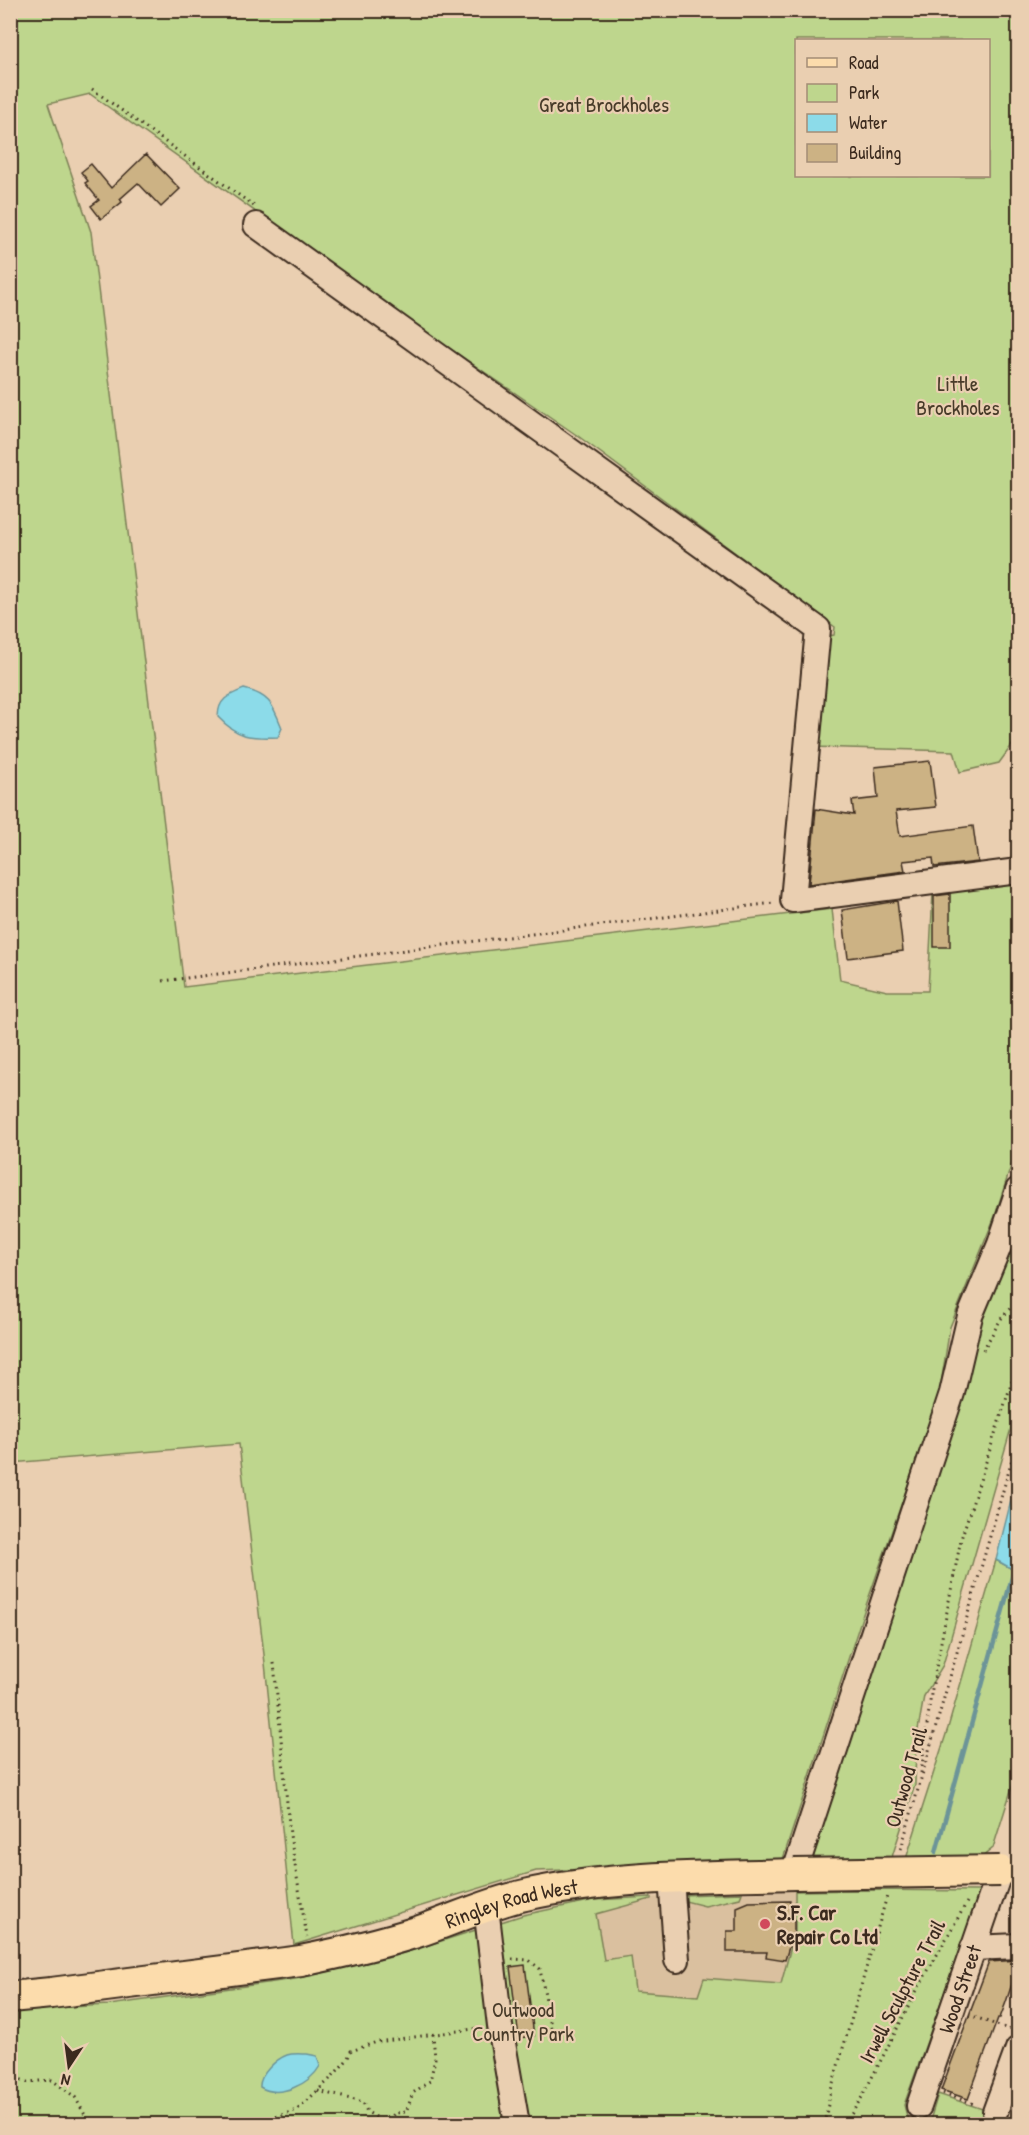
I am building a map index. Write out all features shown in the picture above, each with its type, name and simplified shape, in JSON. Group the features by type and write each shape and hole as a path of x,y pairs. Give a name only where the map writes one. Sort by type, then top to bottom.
{"main road":[{"name":"Ringley Road West","path":"10,1997 311,1959 418,1931 524,1895 588,1883 794,1874 1001,1870"}],"street":[{"path":"256,225 818,628 793,900 1018,871"},
{"path":"794,1874 945,1416 970,1316 1000,1244 1018,1190"},
{"name":"Wood Street","path":"922,2096 1001,1870"},
{"path":"671,1878 677,1960"},
{"path":"486,1907 500,2026 518,2124"},
{"path":"973,1948 1018,1946"},
{"path":"995,2112 1018,2049"}],"path":[{"path":"163,981 793,900"},
{"path":"956,1377 973,1368 1001,1319 1018,1299"},
{"path":"920,1784 931,1694 961,1539 1018,1363"},
{"name":"Outwood Trail","path":"900,1852 1018,1438"},
{"path":"273,1662 290,1835 311,1959"},
{"name":"Irwell Sculpture Trail","path":"845,2124 862,2097 917,1990 1001,1870"},
{"path":"824,2124 831,2090 890,1886"},
{"path":"492,1961 521,1958 540,1969 553,2037"},
{"path":"952,2009 1018,2033"},
{"path":"253,2124 297,2110 347,2060 351,2051 377,2042 500,2026"},
{"path":"318,2091 363,2102 367,2112 384,2123 395,2113 406,2112 413,2093 430,2080 435,2059 433,2034"},
{"path":"10,2074 27,2082 52,2080 75,2097 90,2124"},
{"path":"922,2096 995,2112"}],"shaded area":[{"path":"795,1891 795,1932 781,1984 698,1996 634,1991 604,1960 594,1900"}],"green space":[{"path":"11,11 1018,11 1018,737 999,763 960,772 954,751 812,747 827,670 827,636 834,635 835,627 578,436 398,313 90,94 48,104 91,232 184,987 832,909 840,980 887,991 928,991 933,892 1018,879 1018,1144 995,1216 950,1327 939,1396 863,1614 782,1862 536,1871 294,1945 265,1663 239,1444 11,1463"},
{"path":"1018,1207 1018,1404 943,1665 924,1696 916,1741 915,1785 891,1860 818,1863 813,1858 810,1849 975,1322"},
{"path":"996,1560 1014,1570 1018,1567 1018,1768 993,1848 982,1857 905,1862 948,1728"},
{"name":"Outwood Country Park","path":"795,1891 981,1891 904,2105 907,2124 11,2124 10,2010 109,2005 295,1979 391,1957 523,1915 594,1900 651,1897 651,1899 596,1914 604,1960 631,1956 635,1991 698,1996 704,1978 781,1984 795,1932"},
{"path":"742,1893 740,1898 705,1906 681,1900 681,1895"},
{"path":"938,2094 1018,2121 1018,2124 929,2124"}],"water":[{"path":"244,689 260,694 269,702 282,728 278,737 238,733 218,717 222,702"},
{"path":"1018,1473 1018,1567 1014,1570 996,1560"},
{"path":"289,2054 317,2056 320,2066 302,2084 276,2091 260,2087 265,2073 278,2060"}],"building":[{"path":"146,154 180,189 161,207 138,183 120,199 122,202 101,219 91,206 99,200 85,183 88,181 81,172 91,164 111,188"},
{"path":"930,761 936,807 896,811 900,836 973,826 978,862 934,867 933,858 903,861 905,871 809,884 816,809 854,815 852,801 878,798 875,767"},
{"path":"950,894 950,947 934,947 934,896"},
{"path":"897,901 903,951 848,958 842,910"},
{"name":"S.F. Car Repair Co Ltd","path":"790,1901 790,1918 794,1918 794,1931 785,1960 766,1957 767,1952 727,1952 727,1931 737,1931 737,1907 749,1902"},
{"path":"1018,1960 1006,2002 968,2099 941,2090 989,1962"},
{"path":"525,1965 534,2036 519,2038 510,1967"}],"waterway":[{"path":"936,1852 1014,1570"}],"place":[{"name":"S.F. Car Repair Co Ltd","path":"765,1924"}],"park label":[{"name":"Great Brockholes","path":"604,104"},
{"name":"Little Brockholes","path":"958,395"}]}
